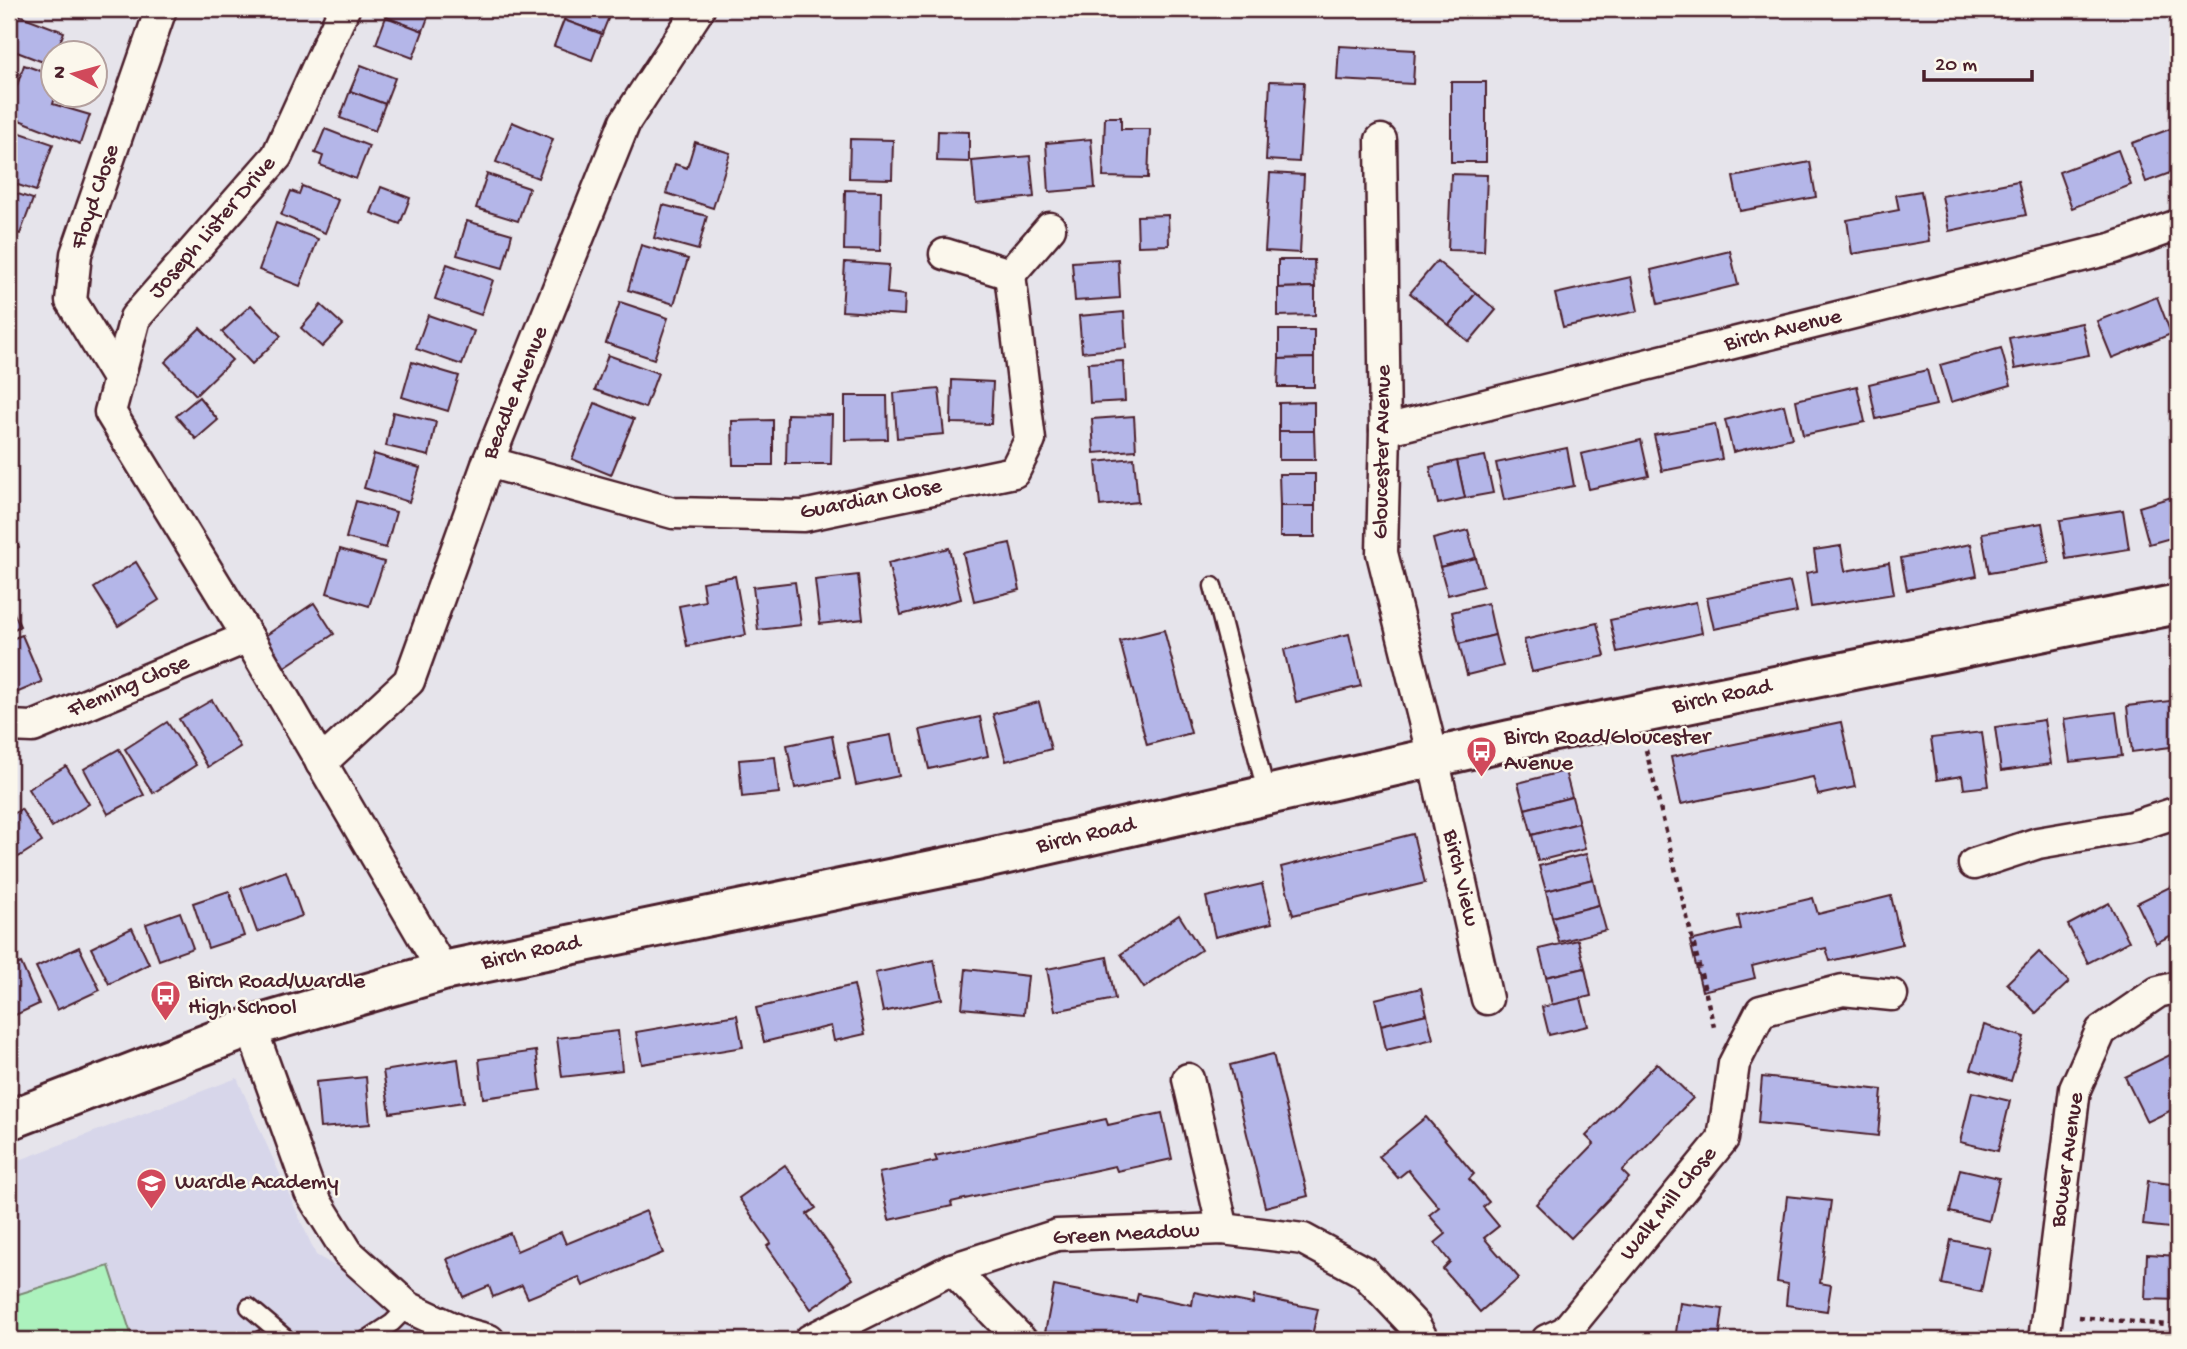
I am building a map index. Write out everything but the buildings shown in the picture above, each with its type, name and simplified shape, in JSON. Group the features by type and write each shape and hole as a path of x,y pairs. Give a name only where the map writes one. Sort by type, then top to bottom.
{"street":[{"name":"Floyd Close","path":"119,380 71,300 76,254 161,9"},
{"name":"Joseph Lister Drive","path":"248,637 110,412 135,318 277,156 344,9"},
{"name":"Beadle Avenue","path":"321,763 409,681 488,462 625,122 699,9"},
{"name":"Gloucester Avenue","path":"1381,140 1385,430 1382,553 1433,757"},
{"name":"Birch Avenue","path":"1385,430 2114,248 2178,225"},
{"path":"945,254 1010,274 1050,229"},
{"name":"Guardian Close","path":"488,462 673,513 803,516 1014,472 1030,440 1010,274"},
{"name":"Birch Road","path":"9,1120 251,1027 443,971 976,861 1433,757 2178,604"},
{"path":"248,637 443,971"},
{"name":"Fleming Close","path":"9,726 33,727 248,637"},
{"name":"Birch View","path":"1433,757 1487,999"},
{"path":"1974,864 2038,843 2132,827 2178,812"},
{"name":"Bower Avenue","path":"2045,1327 2075,1089 2101,1031 2158,992 2178,987"},
{"name":"Walk Mill Close","path":"1547,1340 1565,1332 1723,1139 1734,1065 1761,1011 1843,990 1892,995"},
{"path":"251,1027 310,1192 348,1253 408,1307 472,1338"},
{"path":"1188,1079 1223,1229"},
{"name":"Green Meadow","path":"810,1340 952,1269 1058,1235 1223,1229 1303,1239 1364,1272 1416,1326 1423,1340"},
{"path":"952,1269 1021,1340"}],"lane":[{"path":"1213,586 1267,795"},
{"path":"249,1307 288,1340"},
{"path":"366,1340 392,1323 408,1307"}],"path":[{"path":"1637,714 1717,1039"},
{"path":"2045,1327 2178,1326"}],"shaded area":[{"name":"Wardle Academy","path":"237,1078 316,1255 447,1333 451,1340 9,1340 9,1164"}],"green space":[{"path":"109,1266 133,1340 9,1340 9,1297"}],"place":[{"name":"Birch Road/Gloucester Avenue","path":"1481,778"},
{"name":"Birch Road/Wardle High School","path":"165,1022"},
{"name":"Wardle Academy","path":"152,1210"}]}
